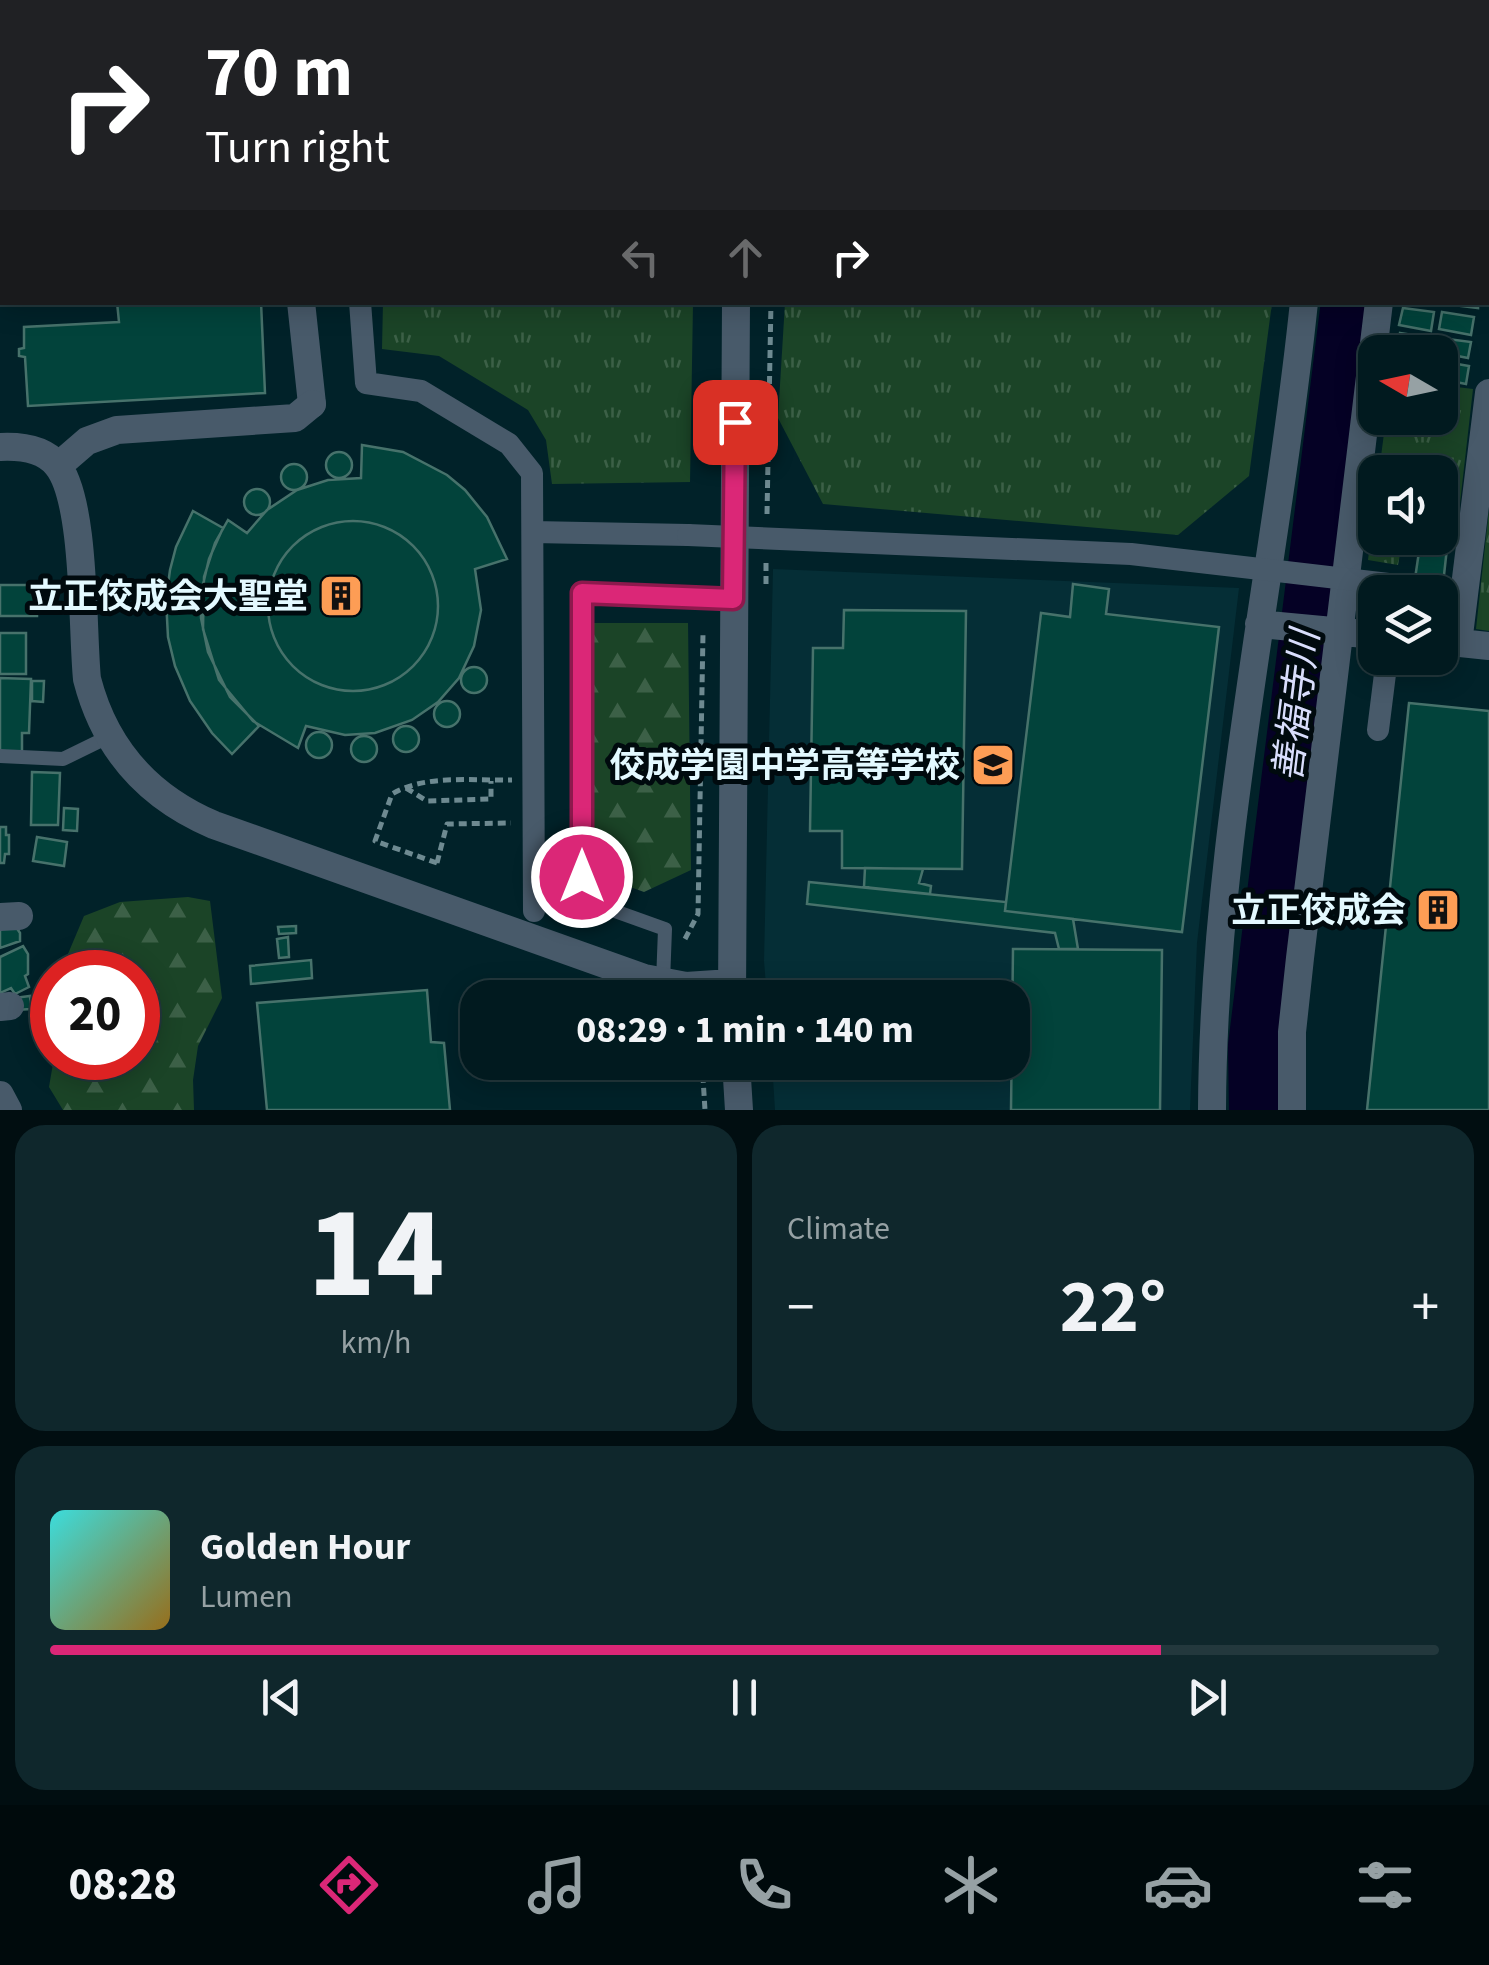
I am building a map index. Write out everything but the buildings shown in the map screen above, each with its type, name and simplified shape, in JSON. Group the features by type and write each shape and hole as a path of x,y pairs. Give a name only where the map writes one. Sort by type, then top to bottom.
{"street":[{"path":"58,466 94,436 117,430 295,418 312,404 301,305"},
{"path":"360,305 366,384 421,391 509,444 532,473 534,911"},
{"path":"732,980 736,305"},
{"path":"1212,1110 1212,1018 1220,940 1266,624 1304,305"},
{"path":"1292,1110 1292,1032 1330,631 1379,305"},
{"path":"1458,586 1489,393"},
{"path":"0,447 33,450 58,466 70,489 76,517 87,679 108,736 152,789 196,817 534,941 654,980"},
{"path":"532,532 1132,554 1358,581"},
{"path":"1266,624 1358,634"},
{"path":"1458,643 1489,646"},
{"path":"1378,730 1385,675"},
{"path":"738,1080 740,1110"},
{"path":"0,1094 8,1110"}],"lane":[{"path":"663,980 665,930 598,905 590,898 582,877 582,593 733,599"},
{"path":"0,756 63,758 108,736"},
{"path":"0,1109 8,1110"}],"path":[{"path":"664,953 676,948 690,934 698,914 704,598"},
{"path":"436,863 376,841 392,794 424,782 534,780"},
{"path":"404,787 427,801 491,799 491,781"},
{"path":"433,876 447,824 485,824"},
{"path":"703,1080 705,1110"}],"shaded area":[{"name":"佼成学園中学高等学校","path":"773,569 1239,588 1197,943 1190,1110 775,1110 773,1080 1030,1080 1030,980 766,980"}],"green space":[{"path":"383,305 693,305 690,482 552,484 546,440 528,410 439,356 382,349"},
{"path":"785,305 1272,305 1249,476 1178,535 823,504 778,418"},
{"path":"1458,387 1473,389 1458,520 1458,455 1381,455 1384,435 1458,435"},
{"path":"1489,510 1489,631 1476,629"},
{"path":"1369,555 1400,555 1398,565 1368,560"},
{"path":"587,623 688,623 691,870 644,892 589,872"},
{"path":"188,897 210,901 222,998 198,1046 194,1110 63,1110 49,1087 50,1080 160,1080 160,950 70,950 84,916 120,902"}],"waterway":[{"name":"善福寺川","path":"1255,1110 1254,1046 1347,305"}],"place":[{"name":"立正佼成会大聖堂","path":"341,596"},
{"name":"佼成学園中学高等学校","path":"993,765"},
{"name":"立正佼成会","path":"1438,910"}],"route":[{"path":"582,877 582,593 733,599 735,422"}]}
